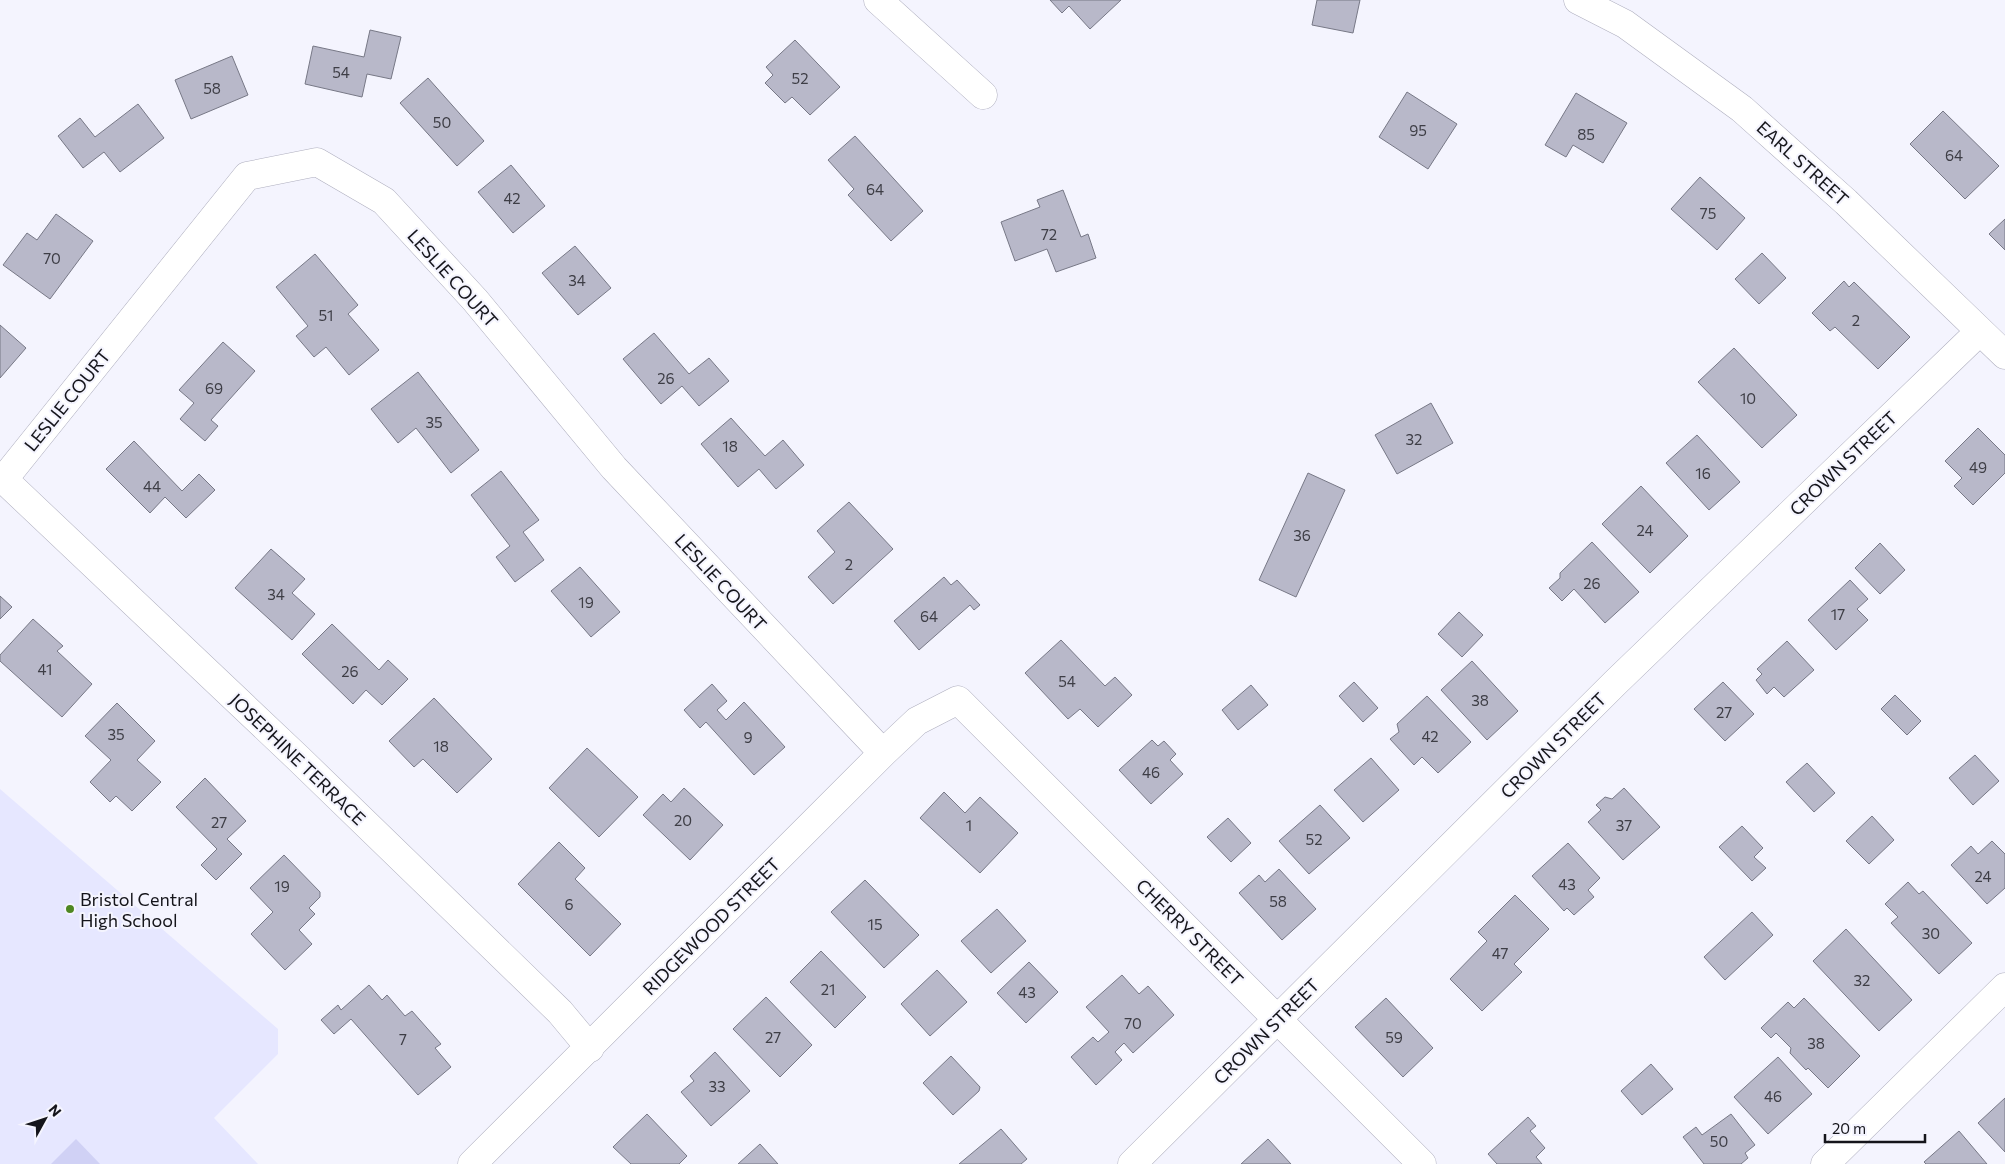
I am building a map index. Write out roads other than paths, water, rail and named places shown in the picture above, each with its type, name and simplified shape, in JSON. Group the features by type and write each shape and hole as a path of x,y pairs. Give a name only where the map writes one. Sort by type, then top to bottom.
{"street":[{"path":"878,0 983,95"},
{"name":"EARL STREET","path":"1578,0 1625,24 1742,109 1846,202 2005,355"},
{"name":"LESLIE COURT","path":"2,477 247,176 317,162 384,201 475,300 614,468 884,753"},
{"name":"CROWN STREET","path":"1132,1164 1622,676 1979,332"},
{"name":"JOSEPHINE TERRACE","path":"2,477 299,759 560,1012 590,1048"},
{"name":"CHERRY STREET","path":"958,700 1422,1164"},
{"name":"RIDGEWOOD STREET","path":"472,1164 884,753 917,722 958,700"},
{"path":"1825,1164 2005,987"}],"place":[{"name":"Bristol Central High School","path":"70,909"}]}
